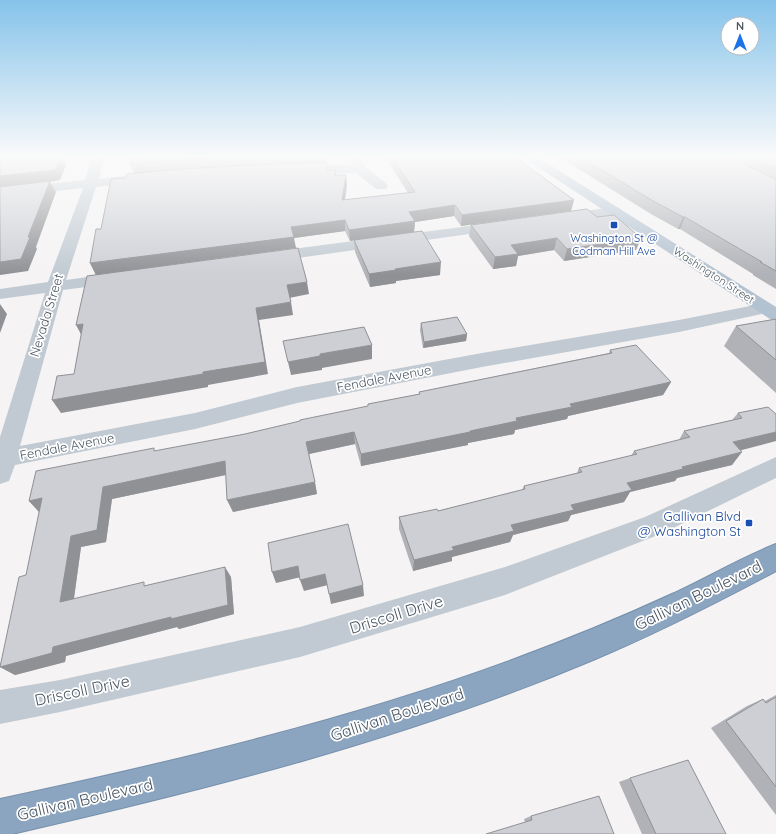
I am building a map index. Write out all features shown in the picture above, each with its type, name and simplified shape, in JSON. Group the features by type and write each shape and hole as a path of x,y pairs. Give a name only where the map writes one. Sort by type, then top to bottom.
{"highway":[{"name":"Gallivan Boulevard","path":"0,818 197,773 315,740 431,704 590,645 697,598 776,557"}],"main road":[{"name":"Washington Street","path":"592,197 771,312"}],"street":[{"name":"Nevada Street","path":"3,466 55,286 86,197"},
{"path":"548,220 614,211"},
{"path":"252,259 517,224"},
{"path":"0,294 134,275"},
{"name":"Fendale Avenue","path":"3,466 195,421 297,395 482,360 679,326 771,312"},
{"name":"Driscoll Drive","path":"0,706 60,696 300,642 505,581 654,525 776,467"}],"building":[{"path":"0,197 44,197 21,259 0,262"},
{"path":"107,197 342,197 342,200 370,197 570,197 574,200 462,215 455,205 409,212 415,221 349,230 345,220 291,227 294,237 90,263 96,229 101,229"},
{"path":"647,197 776,197 776,271 685,217"},
{"path":"587,209 597,217 614,215 641,238 567,249 557,238 511,245 518,254 495,257 471,225"},
{"path":"422,231 441,262 369,274 354,240"},
{"path":"298,248 307,282 287,285 291,302 256,308 265,362 52,400 57,376 74,374 83,324 76,325 87,276"},
{"path":"457,317 467,334 424,342 421,323"},
{"path":"776,319 776,360 736,326"},
{"path":"364,327 372,345 320,354 320,356 288,362 283,341"},
{"path":"636,345 671,382 570,404 572,407 516,418 517,421 470,432 361,454 354,432 306,442 315,482 227,500 225,461 103,487 97,530 71,536 60,602 144,582 144,586 225,567 228,605 171,619 171,617 53,647 52,653 0,667 19,577 26,575 42,498 29,501 36,471 154,448 154,451 245,434 300,420 368,406 368,404 420,394 419,392 612,353 610,350"},
{"path":"768,407 776,414 776,432 733,442 742,452 627,483 632,490 571,505 574,510 511,525 514,531 452,547 454,550 414,560 399,517 437,509 438,511 525,489 524,486 582,472 579,468 637,454 634,451 690,437 684,431 742,418 738,413"},
{"path":"348,524 363,585 329,594 325,574 300,580 298,566 272,572 268,543"},
{"path":"776,697 776,787 726,721 763,699 766,703"},
{"path":"688,760 726,834 656,834 630,778"},
{"path":"599,796 614,834 486,834 532,820 531,816"}],"place":[{"name":"Washington St @ Codman Hill Ave","path":"614,225"},
{"name":"Gallivan Blvd @ Washington St","path":"749,523"}]}
